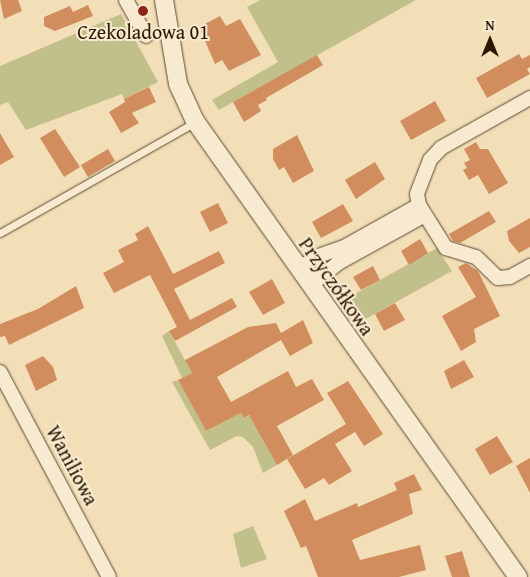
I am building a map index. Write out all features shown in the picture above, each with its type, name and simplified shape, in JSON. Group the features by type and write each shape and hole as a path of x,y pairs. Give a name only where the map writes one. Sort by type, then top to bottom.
{"street":[{"path":"126,0 146,36"},
{"name":"Przyczółkowa","path":"164,0 178,84 195,121 518,577"},
{"path":"530,98 441,148 430,160 419,185 422,210 446,248 476,257 492,275 503,279 530,266"},
{"path":"298,268 321,254 344,247 422,210"},
{"path":"311,285 338,263 422,210"},
{"name":"Waniliowa","path":"0,372 109,577"}],"lane":[{"path":"0,233 195,121"}],"shaded area":[{"path":"260,0 416,0 219,110 212,100 278,62 247,7"},
{"path":"121,14 158,82 124,99 122,94 26,130 8,102 0,105 0,66"},
{"path":"437,248 452,271 364,320 348,298"},
{"path":"169,331 192,373 182,378 162,336"},
{"path":"178,380 206,431 241,413 244,418 250,415 277,465 263,473 253,447 243,437 237,436 210,450 172,382"},
{"path":"253,526 267,559 241,568 233,534"}],"building":[{"path":"0,0 18,0 22,11 4,19"},
{"path":"88,5 93,16 55,31 44,26 44,17 70,6 73,12"},
{"path":"220,16 226,26 240,19 261,55 229,71 222,60 215,64 199,27"},
{"path":"519,54 522,59 530,55 530,67 527,69 530,74 487,98 476,78"},
{"path":"317,55 323,65 266,98 267,100 258,105 261,111 244,122 233,102"},
{"path":"149,87 156,102 132,113 139,123 121,133 109,112 125,102 124,99"},
{"path":"435,101 446,121 411,140 400,121"},
{"path":"55,129 80,167 64,177 40,138"},
{"path":"0,133 14,157 0,165"},
{"path":"297,135 314,171 293,183 284,167 279,170 273,159 273,149"},
{"path":"476,142 480,149 488,149 508,183 489,194 478,175 469,180 463,170 467,168 464,163 470,160 464,149"},
{"path":"108,149 115,161 88,177 81,165"},
{"path":"375,162 385,179 356,199 345,180"},
{"path":"218,203 228,223 210,232 200,212"},
{"path":"343,204 353,221 321,238 312,222"},
{"path":"489,211 496,222 460,243 453,241 449,234"},
{"path":"530,218 530,247 519,253 509,241 507,231"},
{"path":"148,226 173,274 219,251 225,263 174,289 190,320 232,298 237,307 175,341 169,331 177,327 150,275 114,293 103,273 124,262 118,250 138,240 135,234"},
{"path":"420,239 428,253 409,265 401,251"},
{"path":"466,263 478,271 500,316 474,329 476,342 461,351 442,316 476,297 458,267"},
{"path":"373,266 380,280 361,290 353,277"},
{"path":"272,279 285,303 263,315 249,292"},
{"path":"76,286 84,308 9,345 5,336 0,337 0,324 38,309"},
{"path":"395,303 405,320 384,331 375,314"},
{"path":"303,320 313,343 290,356 281,340 217,377 231,402 288,371 296,387 312,379 324,400 277,426 293,455 277,465 249,415 244,418 241,413 206,431 178,380 192,373 185,360 248,327 276,323 281,333"},
{"path":"43,356 53,367 57,380 36,391 25,365"},
{"path":"464,360 474,377 451,389 444,371"},
{"path":"348,381 383,434 364,446 355,432 335,444 352,471 329,485 324,478 305,489 287,459 346,424 327,393"},
{"path":"497,436 513,462 490,475 475,449"},
{"path":"530,458 530,493 516,466"},
{"path":"414,474 422,490 409,494 413,514 352,540 360,560 420,545 426,570 399,577 318,577 306,546 301,548 284,511 305,499 315,521 357,503 358,507 397,490 394,483"},
{"path":"462,551 470,577 452,577 445,556"}],"place":[{"name":"Czekoladowa 01","path":"143,11"}]}
